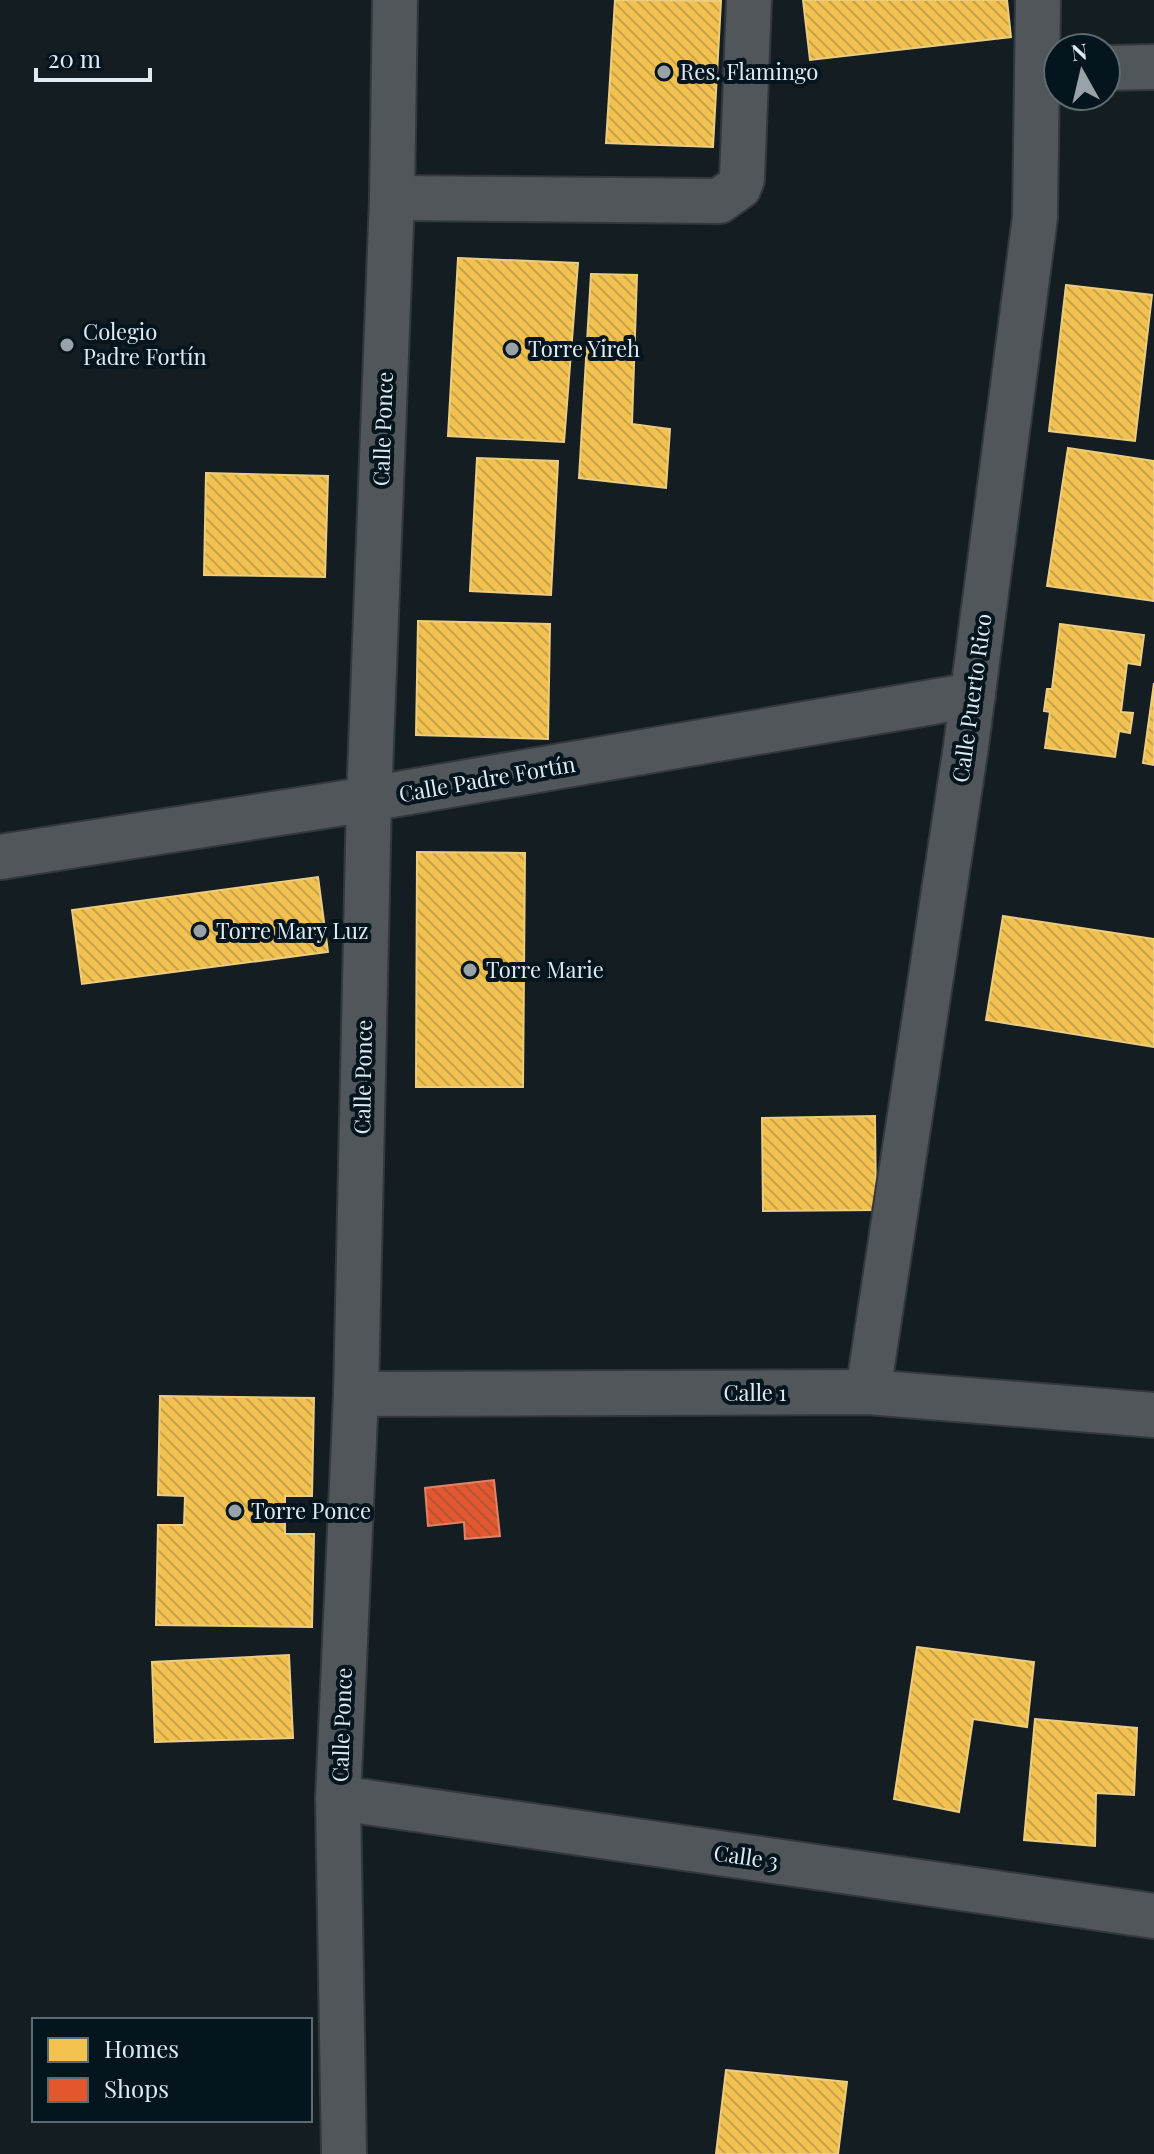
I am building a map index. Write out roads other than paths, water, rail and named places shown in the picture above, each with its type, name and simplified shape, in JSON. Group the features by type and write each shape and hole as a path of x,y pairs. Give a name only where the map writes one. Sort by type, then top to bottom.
{"street":[{"name":"Calle Ponce","path":"344,2154 338,1798 356,1394 369,799 392,198 395,0"},
{"path":"392,198 667,202 719,201 729,196 739,187 742,179 749,0"},
{"name":"Calle Puerto Rico","path":"1038,0 1043,32"},
{"path":"1122,68 1154,67"},
{"name":"Calle Puerto Rico","path":"868,1392 973,695 1035,217 1044,112"},
{"name":"Calle Padre Fortín","path":"0,857 369,799 973,695"},
{"name":"Calle 1","path":"356,1394 868,1392 1154,1415"},
{"name":"Calle 3","path":"338,1798 1154,1916"}],"place":[{"name":"Res. Flamingo","path":"664,72"},
{"name":"Colegio Padre Fortín","path":"67,345"},
{"name":"Torre Yireh","path":"512,349"},
{"name":"Torre Mary Luz","path":"200,931"},
{"name":"Torre Marie","path":"470,970"},
{"name":"Torre Ponce","path":"235,1511"}]}
